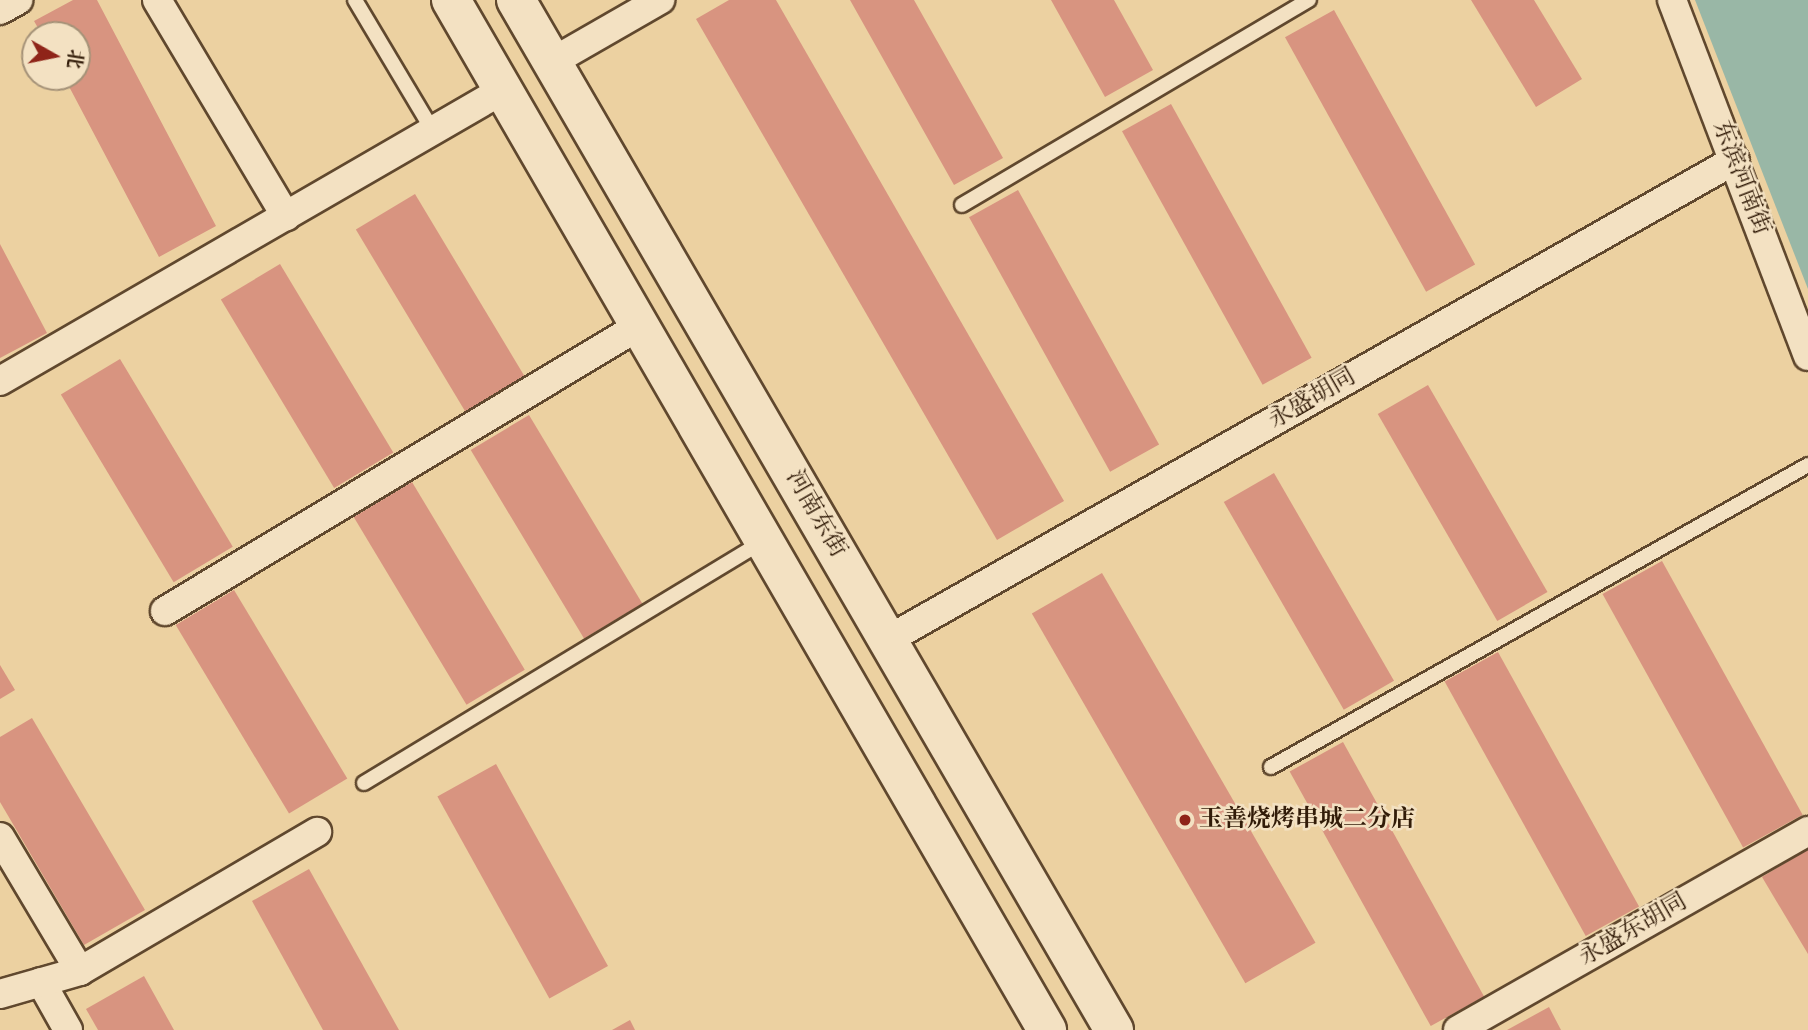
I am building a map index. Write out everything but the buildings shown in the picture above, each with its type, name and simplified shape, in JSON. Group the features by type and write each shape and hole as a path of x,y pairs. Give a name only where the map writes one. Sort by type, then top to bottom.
{"main road":[{"path":"451,0 1047,1030"},
{"name":"河南东街","path":"516,0 1114,1030"}],"street":[{"path":"0,10 18,0"},
{"path":"157,0 285,216"},
{"path":"552,62 660,0"},
{"name":"东滨河南街","path":"1672,0 1808,356"},
{"path":"0,381 503,90"},
{"name":"永盛胡同","path":"889,639 1735,160"},
{"path":"165,611 639,326"},
{"name":"永盛东胡同","path":"1458,1030 1808,831"},
{"path":"0,994 80,971 317,832"},
{"path":"0,837 80,971"},
{"path":"41,982 68,1030"}],"lane":[{"path":"355,0 433,131"},
{"path":"962,205 1309,0"},
{"path":"1271,766 1808,466"},
{"path":"365,783 764,541"}],"shaded area":[{"path":"1695,0 1808,0 1808,289"}],"place":[{"name":"玉善烧烤串城二分店","path":"1185,820"}]}
